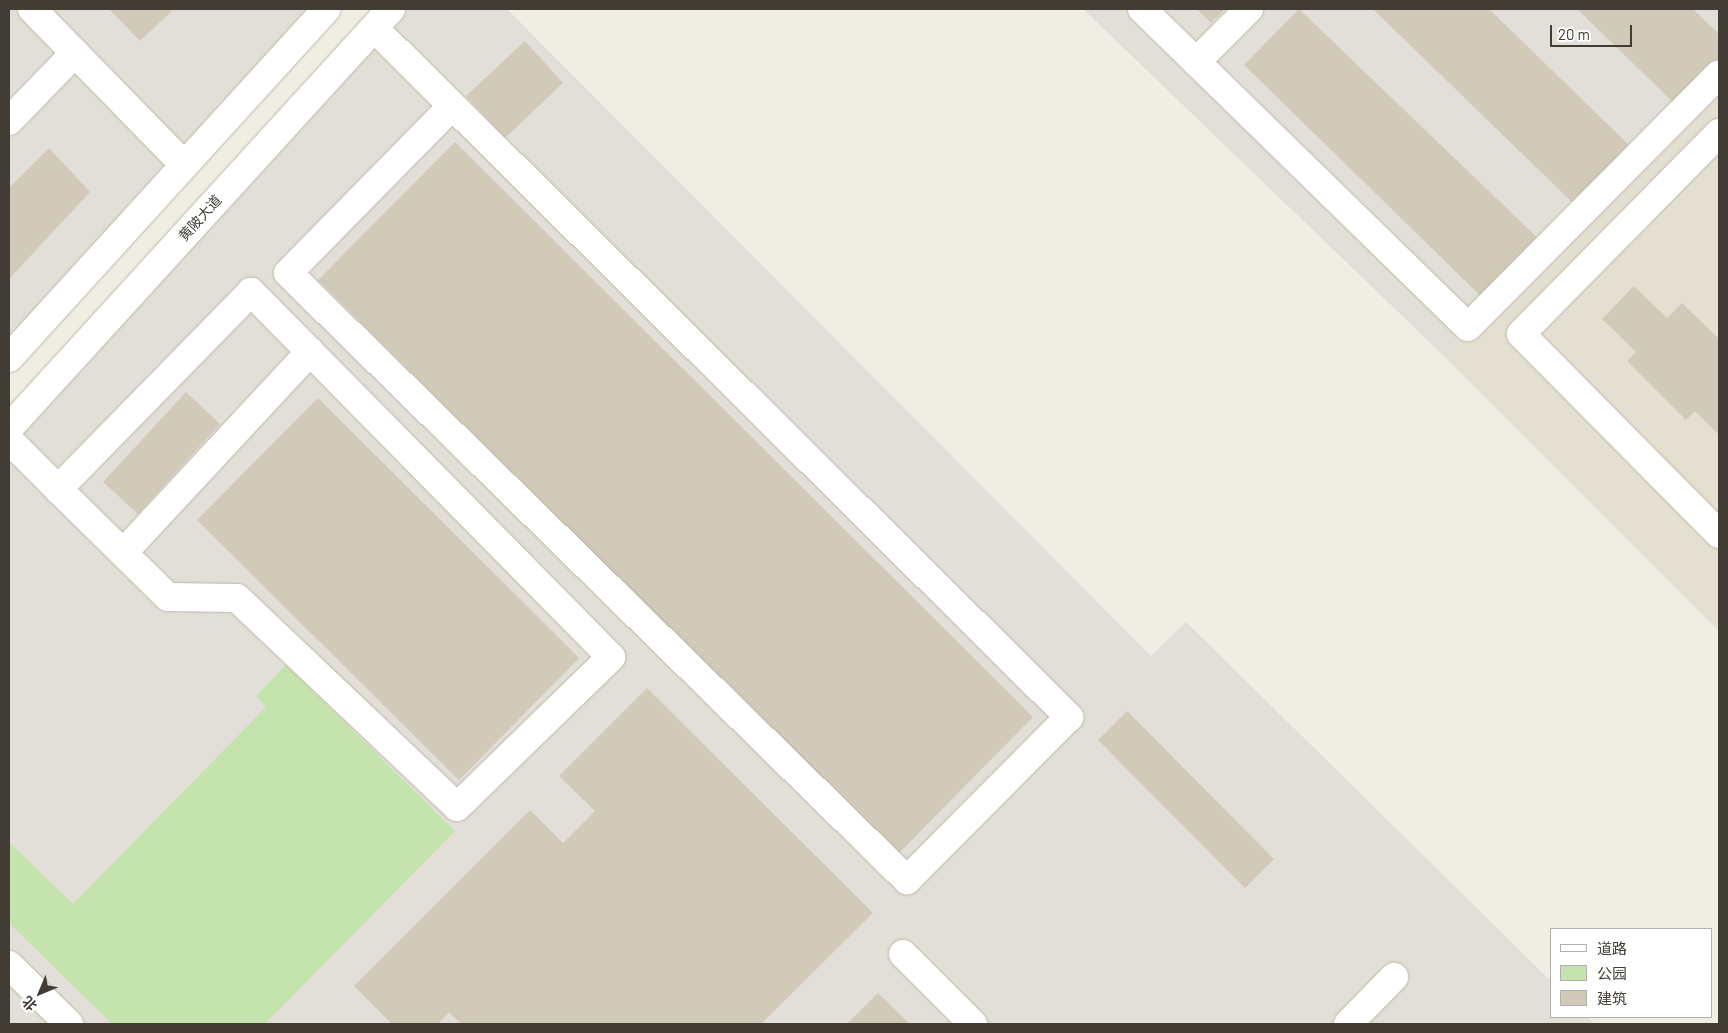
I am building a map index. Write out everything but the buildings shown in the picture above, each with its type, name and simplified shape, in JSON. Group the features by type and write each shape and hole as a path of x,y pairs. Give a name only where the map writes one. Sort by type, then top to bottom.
{"street":[{"path":"32,9 184,165"},
{"path":"9,358 326,9"},
{"path":"1142,9 1468,327 1719,74"},
{"path":"1196,62 1249,9"},
{"path":"382,18 452,106 1069,718 907,880 288,273 452,106"},
{"name":"黄陂大道","path":"9,428 382,18"},
{"path":"9,121 75,53"},
{"path":"1719,133 1521,334 1719,534"},
{"path":"9,440 58,489 168,597 237,598 457,807 611,657 251,292 58,489"},
{"path":"123,552 310,352"},
{"path":"903,954 973,1024"},
{"path":"9,965 69,1024"},
{"path":"1348,1024 1394,977"}],"shaded area":[{"path":"9,9 327,9 9,358"},
{"path":"391,9 507,9 1151,656 1186,622 1550,980 1550,1018 1588,1018 1595,1024 9,1024 9,428"},
{"path":"1083,9 1719,9 1719,97 1447,359"},
{"path":"1719,97 1719,631 1447,359"}],"green space":[{"path":"286,665 455,831 265,1024 112,1024 9,923 9,842 73,904 266,707 256,696"}]}
